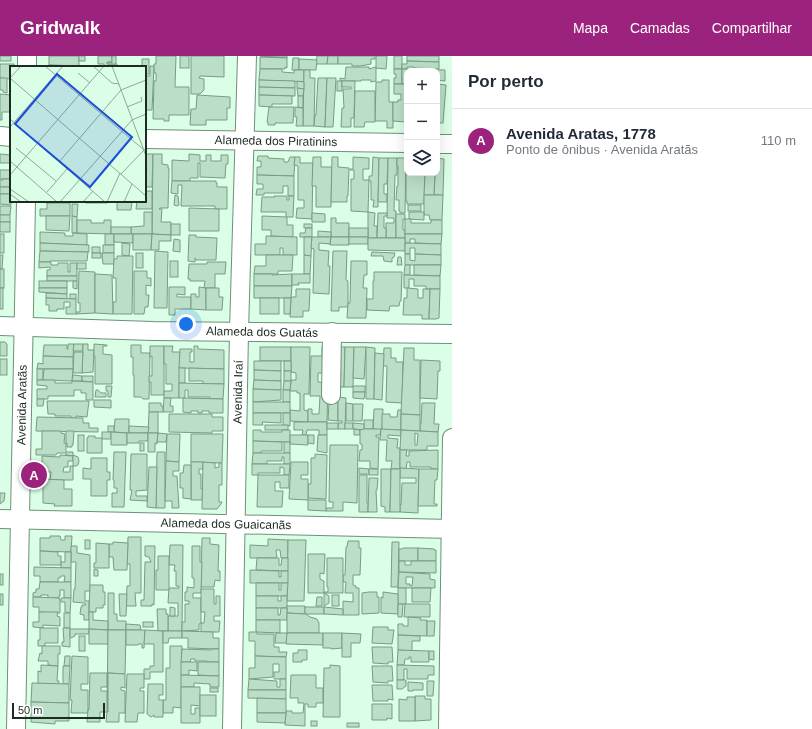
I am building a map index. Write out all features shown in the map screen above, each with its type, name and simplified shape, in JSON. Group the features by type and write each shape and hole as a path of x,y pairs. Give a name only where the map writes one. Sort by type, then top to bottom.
{"street":[{"name":"Avenida Iraí","path":"232,729 239,331 246,56"},
{"path":"0,136 10,137"},
{"name":"Alameda dos Piratinins","path":"146,139 404,143"},
{"path":"440,144 452,144"},
{"name":"Avenida Aratãs","path":"16,729 26,202"},
{"name":"Alameda dos Guatás","path":"0,326 153,331 452,334"},
{"path":"331,394 332,332"},
{"path":"448,729 452,438"},
{"name":"Alameda dos Guaicanãs","path":"0,519 451,529"}],"building":[{"path":"0,56 11,56 11,61 0,61"},
{"path":"49,56 79,56 79,66 49,65"},
{"path":"79,56 85,56 85,61 79,61"},
{"path":"98,56 112,56 112,62 107,62 107,64 117,64 117,66 104,66 104,64 98,64"},
{"path":"112,56 116,56 116,64 108,64 108,62 112,63"},
{"path":"156,56 176,56 175,87 189,87 189,115 169,115 169,121 164,121 164,119 153,119 154,81 156,81 154,64 156,64"},
{"path":"180,56 189,56 189,68 180,68"},
{"path":"191,56 224,56 224,77 200,76 199,78 204,79 204,90 200,94 191,94"},
{"path":"260,56 287,56 287,58"},
{"path":"317,56 328,56 327,64 316,64"},
{"path":"328,56 338,56 338,64 327,64"},
{"path":"338,56 375,56 375,59 371,59 371,64 352,66 352,64 338,64"},
{"path":"376,56 387,56 386,69 376,68"},
{"path":"394,56 402,56 402,69 394,69"},
{"path":"407,56 439,56 439,62 407,61"},
{"path":"260,57 287,58 287,68 260,69"},
{"path":"293,58 299,58 299,70 292,70"},
{"path":"142,59 149,59 149,74 146,74 146,66 142,66"},
{"path":"299,59 317,60 316,70 299,70"},
{"path":"407,61 439,62 439,68 407,67 402,69 402,64 407,64"},
{"path":"0,64 14,64 14,66 10,66 10,79 0,78"},
{"path":"150,66 154,66 152,110 146,110 146,76 150,76"},
{"path":"346,67 369,67 369,69 376,67 376,81 340,81 340,78 345,79"},
{"path":"260,69 282,69 282,72 294,73 294,70 304,70 304,82 259,80"},
{"path":"394,69 402,69 402,84 394,84 396,74 394,74"},
{"path":"402,69 404,69 404,84 402,84"},
{"path":"304,70 310,70 310,78 315,78 314,126 303,126"},
{"path":"440,70 445,70 445,81 440,80"},
{"path":"0,78 7,78 7,93 0,90"},
{"path":"318,78 327,78 325,127 314,126"},
{"path":"327,78 336,78 333,127 325,127"},
{"path":"259,80 295,81 295,88 259,87"},
{"path":"382,80 389,80 389,102 393,102 393,128 387,128 387,121 375,121 376,82 382,82"},
{"path":"297,81 304,82 304,89 297,88"},
{"path":"337,81 342,81 342,91 337,91"},
{"path":"342,81 355,81 354,118 351,118 351,127 341,127 342,108 344,108 343,89 351,89 351,87 342,87"},
{"path":"394,84 404,84 404,122 393,121 393,102 398,102 398,100 401,100 401,94 394,94"},
{"path":"440,84 446,85 443,123 440,123"},
{"path":"259,87 295,88 295,96 259,95"},
{"path":"297,88 304,89 303,96 298,96"},
{"path":"355,91 375,91 375,122 365,122 364,127 354,127"},
{"path":"0,94 10,95 10,112 2,112 2,120 0,120"},
{"path":"197,95 230,97 230,108 227,108 227,120 206,120 206,125 190,125 191,109 196,109"},
{"path":"259,95 292,96 292,104 272,104 272,107 259,106"},
{"path":"298,96 303,96 303,108 298,107"},
{"path":"269,107 294,107 293,123 275,123 275,125 268,125"},
{"path":"295,107 303,108 303,126 296,126 297,117 295,117"},
{"path":"0,154 10,155 10,163 0,163"},
{"path":"146,154 153,154 152,187 146,187"},
{"path":"153,154 162,154 162,164 168,165 169,168 168,208 159,209 162,209 161,222 171,222 171,235 152,234"},
{"path":"189,154 200,155 200,161 206,161 206,155 211,155 211,161 221,161 221,155 228,155 225,178 200,177 200,163 198,163 198,178 190,178 190,181 172,181 172,160 189,161"},
{"path":"258,156 284,159 284,162 288,162 290,157 295,157 294,176 257,175 257,167 261,167 261,161 257,161"},
{"path":"295,157 300,157 300,163 313,163 312,219 296,218 297,208 304,208 304,200 298,200 298,166 294,165"},
{"path":"313,157 321,157 321,167 332,167 331,207 316,207 316,186 312,186"},
{"path":"332,157 338,157 338,167 349,168 347,202 331,202"},
{"path":"353,157 369,158 369,169 363,169 363,180 369,180 368,212 351,211 351,179 354,179 354,170 350,169 353,169"},
{"path":"373,157 379,158 378,207 373,207 374,200 371,200 371,181 369,181 369,176 372,176"},
{"path":"379,158 388,158 387,184 384,184 384,194 387,194 387,202 378,202"},
{"path":"388,158 397,158 394,211 396,211 396,238 386,238 386,223 394,223 394,218 387,218"},
{"path":"397,158 404,158 404,176 406,176 405,213 400,213 399,200 396,200 398,186"},
{"path":"440,158 444,159 443,195 434,195 435,176 440,176"},
{"path":"0,170 10,170 10,179 0,179"},
{"path":"257,175 294,176 294,196 288,196 288,186 283,186 283,193 264,193 264,195 256,195 257,189 263,189 263,184 257,184"},
{"path":"406,176 425,176 424,204 407,204"},
{"path":"425,176 435,176 434,195 424,195"},
{"path":"10,179 10,187 0,187 0,180"},
{"path":"172,181 216,181 217,187 227,187 227,209 215,209 215,206 181,206 182,185 178,185 178,194 171,193"},
{"path":"0,187 10,187 10,194 0,194"},
{"path":"146,191 152,191 152,209 136,209 137,202 146,202"},
{"path":"0,194 10,194 11,205 0,204"},
{"path":"175,195 178,196 179,205 177,206 174,205"},
{"path":"424,195 443,195 442,220 430,220 429,215 424,215"},
{"path":"274,196 287,196 287,200 289,200 289,196 294,196 293,217 286,217 286,212 261,212 262,197 275,197"},
{"path":"47,202 70,202 70,203"},
{"path":"86,202 107,202 107,203"},
{"path":"117,202 132,202 131,210 117,210"},
{"path":"47,203 70,203 70,216 40,216 40,209 47,209"},
{"path":"72,204 78,204 77,217 72,216"},
{"path":"408,205 421,205 421,211 408,211"},
{"path":"0,206 11,206 10,215 0,215"},
{"path":"189,208 219,209 219,231 189,231"},
{"path":"144,212 152,212 152,234 131,234 131,227 144,226"},
{"path":"368,212 375,213 374,226 377,226 377,238 368,238"},
{"path":"409,212 424,212 424,220 409,219"},
{"path":"312,213 325,214 325,222 312,222"},
{"path":"378,213 387,213 387,216 384,216 386,238 377,238"},
{"path":"396,214 405,214 405,219 403,219 403,230 405,230 405,238 396,238"},
{"path":"0,215 10,215 10,222 0,222"},
{"path":"46,216 70,216 69,231 46,230"},
{"path":"72,216 77,217 77,233 72,233"},
{"path":"262,216 287,217 287,225 293,225 293,237 271,236 271,230 262,230"},
{"path":"331,218 336,218 336,223 349,223 349,237 331,237"},
{"path":"405,219 411,219 411,223 431,223 431,220 442,220 442,234 405,234"},
{"path":"77,220 91,220 91,223 104,223 104,220 111,220 111,234 77,233"},
{"path":"0,222 10,222 10,232 0,232"},
{"path":"171,224 180,224 180,235 171,235"},
{"path":"304,224 312,224 312,228 304,228"},
{"path":"111,227 131,227 131,234 111,234"},
{"path":"306,228 312,228 312,237 300,237 300,233 305,233"},
{"path":"349,228 368,228 368,237 349,237"},
{"path":"318,231 331,232 331,237 318,237"},
{"path":"40,232 65,233 65,236 73,236 73,233 87,234 87,245 40,243"},
{"path":"0,234 4,234 4,253 0,253"},
{"path":"105,234 114,234 114,245 105,245"},
{"path":"114,234 133,234 133,243 114,242"},
{"path":"133,234 152,234 151,250 133,250"},
{"path":"152,234 171,235 171,241 159,241 159,250 151,250"},
{"path":"405,234 442,234 441,244 415,243 415,239 410,239 410,243 405,243"},
{"path":"189,235 196,235 196,237 217,238 216,260 196,260 195,258 195,262 188,261"},
{"path":"266,236 297,237 297,255 283,255 283,248 280,248 280,255 255,255 255,244 266,244"},
{"path":"304,237 312,237 311,256 304,255"},
{"path":"312,237 331,237 330,244 319,243 319,250 329,251 329,294 313,293 314,249 311,248"},
{"path":"331,237 349,237 349,245 330,245"},
{"path":"349,237 368,237 368,244 349,244"},
{"path":"368,238 405,238 405,251 368,250"},
{"path":"174,239 180,240 180,252 173,251"},
{"path":"40,243 89,245 89,252 40,251"},
{"path":"122,243 130,244 129,256 122,255"},
{"path":"405,243 441,244 441,255 415,254 415,248 410,248 410,254 405,254"},
{"path":"103,245 114,245 114,253 103,253"},
{"path":"92,247 100,247 100,253 92,253"},
{"path":"40,251 88,252 87,261 39,262"},
{"path":"155,251 168,252 167,308 154,308"},
{"path":"333,251 347,251 346,280 348,281 348,307 339,307 339,311 331,311"},
{"path":"372,252 395,253 394,257 392,258 392,262 384,261 383,256 371,256"},
{"path":"92,253 101,253 101,258 92,258"},
{"path":"102,253 114,253 114,264 103,264"},
{"path":"136,253 143,253 143,268 136,268"},
{"path":"405,254 410,254 410,260 415,261 415,254 441,255 441,265 405,265"},
{"path":"0,255 3,255 2,269 0,269"},
{"path":"266,255 293,255 292,271 278,271 278,274 254,274 255,266 266,266"},
{"path":"304,255 311,256 310,274 304,274"},
{"path":"117,256 133,256 132,314 113,314 113,302 116,302 116,278 113,278 114,259 117,259"},
{"path":"398,257 401,257 402,265 397,265"},
{"path":"170,261 178,261 178,277 170,277"},
{"path":"351,261 367,261 367,275 364,275 363,288 367,288 366,318 347,318 348,303 350,303"},
{"path":"39,262 51,262 51,265 68,263 68,272 70,272 70,263 77,263 77,276 47,276 47,270 50,270 50,267 39,268"},
{"path":"207,262 226,262 225,274 215,274 215,288 204,288 205,281 190,281 190,279 188,279 189,264 207,264"},
{"path":"77,263 86,263 86,269 77,269"},
{"path":"405,265 410,265 410,275 404,275"},
{"path":"414,265 441,265 440,276 414,275"},
{"path":"0,269 4,269 4,288 0,288"},
{"path":"79,271 95,272 95,313 76,314 76,312 80,312 80,303 78,303"},
{"path":"134,271 147,271 147,278 151,278 151,286 146,285 146,295 149,295 148,307 145,307 144,314 134,314"},
{"path":"374,272 402,272 401,301 399,306 390,306 389,311 367,310 367,299 373,299"},
{"path":"95,274 112,275 113,314 95,313"},
{"path":"254,274 292,274 292,286 254,286"},
{"path":"292,274 310,274 310,283 298,283 299,285 292,285"},
{"path":"404,275 440,276 440,289 426,289 426,286 414,286 414,279 409,279 409,288 404,288"},
{"path":"47,276 77,276 77,281 47,281"},
{"path":"39,281 67,281 67,288 39,288"},
{"path":"73,281 77,281 77,289 73,288"},
{"path":"254,286 292,286 291,298 254,298"},
{"path":"169,287 185,287 185,295 177,294 177,297 191,297 191,309 175,309 175,315 169,315"},
{"path":"199,287 206,288 206,310 191,309 191,294 196,294 196,297 199,297"},
{"path":"0,288 3,288 3,309 0,309"},
{"path":"39,288 67,288 67,294 39,292"},
{"path":"206,288 219,288 219,297 223,297 222,310 206,310"},
{"path":"407,288 418,289 418,298 423,298 423,289 430,289 429,319 422,319 422,315 403,315 404,298 407,298"},
{"path":"296,289 310,289 309,311 303,311 303,317 290,317 291,297 296,297"},
{"path":"430,289 440,289 439,318 436,319 429,319"},
{"path":"46,293 67,294 67,299 46,298"},
{"path":"70,294 76,294 76,299 70,299"},
{"path":"46,298 76,299 76,314 66,314 66,307 70,307 70,302 64,302 64,309 49,311 49,305 46,305"},
{"path":"260,298 279,298 279,314 260,314"},
{"path":"284,298 291,298 290,314 284,314"},
{"path":"0,342 5,342 7,344 7,356 0,356"},
{"path":"68,344 74,344 73,357 43,356 44,345 67,345 68,349"},
{"path":"74,344 83,344 83,351 73,351"},
{"path":"83,344 88,344 88,350 94,350 93,372 82,373"},
{"path":"94,344 107,345 103,346 103,354 112,355 112,384 95,384"},
{"path":"131,345 141,345 141,353 150,353 149,399 134,397 133,357 131,357"},
{"path":"150,346 164,346 164,395 151,395 151,382 149,382 149,376 152,376 152,356 150,357"},
{"path":"164,346 173,346 172,352 180,352 179,398 164,398 164,391 172,391 172,384 166,384"},
{"path":"194,346 198,346 198,349 224,350 224,369 179,368 180,349 192,349 192,352 190,352 190,362 194,362"},
{"path":"260,347 291,347 291,361 260,361"},
{"path":"291,347 310,347 309,394 304,394 304,410 308,411 308,422 290,421 290,410 300,411 300,393 297,393 297,391 290,391 291,380 296,380 296,373 291,372"},
{"path":"322,347 329,347 328,373 318,373 318,382 328,383 327,422 308,422 308,409 312,409 312,414 319,414 320,396 310,396 311,356 322,356"},
{"path":"336,347 345,347 344,387 335,387 336,375 341,375"},
{"path":"345,347 354,347 353,387 344,387"},
{"path":"354,347 366,347 364,379 353,378"},
{"path":"366,347 375,348 374,399 366,399"},
{"path":"384,348 391,348 391,358 396,358 396,362 403,362 402,403 386,402 387,366 383,366"},
{"path":"404,348 414,348 414,360 420,360 420,415 401,414"},
{"path":"74,352 83,352 82,373 73,373"},
{"path":"375,353 384,354 382,400 374,399"},
{"path":"43,356 73,357 73,369 37,369 38,363 43,364"},
{"path":"0,359 7,359 7,375 0,375"},
{"path":"421,360 440,361 440,371 438,371 437,399 420,398"},
{"path":"254,361 281,361 281,371 254,370"},
{"path":"284,361 291,361 291,371 284,371"},
{"path":"179,368 185,368 185,383 179,383"},
{"path":"189,368 224,369 224,384 203,384 203,381 189,381"},
{"path":"37,369 43,369 43,380 37,380"},
{"path":"44,369 73,369 72,381 43,380"},
{"path":"254,370 281,371 281,381 254,380"},
{"path":"284,371 291,371 291,381 284,381"},
{"path":"73,375 82,376 82,381 72,381"},
{"path":"82,376 93,376 93,382 82,381"},
{"path":"37,380 55,380 55,383 72,383 72,381 93,382 93,400 86,400 86,393 81,393 81,390 74,390 74,396 48,396 48,399 37,399 37,389 47,389 47,386 37,385"},
{"path":"254,380 281,381 281,390 253,389"},
{"path":"284,381 291,381 290,390 283,390"},
{"path":"179,383 224,384 223,399 210,399 210,397 188,397 188,390 185,390 185,398 179,398"},
{"path":"106,386 112,386 111,397 108,397"},
{"path":"353,386 365,386 365,392 353,392"},
{"path":"253,389 281,390 281,400 253,402"},
{"path":"96,390 101,393 106,393 106,397 95,397"},
{"path":"283,390 290,390 290,402 283,402"},
{"path":"353,392 365,392 364,399 353,398"},
{"path":"327,397 338,397 338,421 328,420 329,403 327,403"},
{"path":"338,397 346,398 345,429 338,429 338,423 342,423 342,421 338,421"},
{"path":"164,398 171,398 170,406 173,406 173,412 163,412"},
{"path":"183,398 223,399 223,413 209,413 209,411 202,411 202,413 198,413 198,411 191,411 191,413 183,412"},
{"path":"37,399 44,399 43,406 37,406"},
{"path":"94,400 111,400 111,408 94,407"},
{"path":"47,401 89,401 87,417 76,416 76,418 71,418 71,416 55,416 55,414 48,414"},
{"path":"253,402 290,402 290,413 253,413"},
{"path":"149,403 161,403 161,406 163,406 163,412 149,412"},
{"path":"346,403 353,404 353,421 346,421"},
{"path":"422,403 435,403 434,424 439,424 438,432 420,431"},
{"path":"353,404 363,404 362,421 353,421"},
{"path":"374,409 383,409 382,430 373,429"},
{"path":"398,410 401,410 401,430 382,430 382,414 390,414 390,417 397,417"},
{"path":"149,412 158,412 158,433 148,433"},
{"path":"253,413 281,413 281,423 262,422 263,425 253,425"},
{"path":"283,413 290,413 290,426 283,425"},
{"path":"169,414 212,414 212,417 223,417 223,431 212,431 212,433 169,432"},
{"path":"401,414 420,415 420,431 401,430"},
{"path":"37,417 83,418 83,423 89,423 89,428 98,428 98,432 36,431"},
{"path":"115,419 129,419 129,433 114,432"},
{"path":"364,420 373,420 373,429 364,429"},
{"path":"294,422 327,422 327,435 319,435 319,430 307,430 306,435 302,435 303,430 294,430"},
{"path":"327,423 338,423 338,429 327,429"},
{"path":"345,423 353,423 353,429 345,429"},
{"path":"353,423 364,424 364,430 353,429"},
{"path":"265,425 288,425 288,430 265,430"},
{"path":"108,426 114,426 114,432 108,432"},
{"path":"129,426 149,427 148,433 129,433"},
{"path":"354,429 360,430 360,435 354,435"},
{"path":"381,429 380,435 376,435 376,437 379,437 378,469 370,468 370,461 359,461 360,450 362,450 362,444 360,444 360,430"},
{"path":"381,429 401,430 401,436 388,435 388,438 398,439 397,448 400,448 400,469 391,469 392,461 386,461 387,440 380,440"},
{"path":"253,430 261,430 261,432 282,432 282,430 290,430 290,442 253,441"},
{"path":"401,430 438,432 438,446 427,446 427,450 400,450","holes":["415,433 418,434 417,445 415,445"]},
{"path":"42,431 61,431 61,433 65,434 64,443 66,443 66,452 73,452 73,456 66,455 66,453 57,453 56,455 36,455 36,449 42,449"},
{"path":"66,431 74,431 72,447 67,447"},
{"path":"102,432 111,432 111,439 102,439"},
{"path":"111,432 127,433 127,445 111,445"},
{"path":"127,433 148,433 148,441 127,443"},
{"path":"148,433 158,433 157,444 155,443 155,452 148,452"},
{"path":"158,433 167,434 166,442 157,442"},
{"path":"167,434 180,434 179,462 166,461"},
{"path":"191,434 223,434 222,463 191,462"},
{"path":"78,435 84,435 84,451 78,451"},
{"path":"290,435 308,435 308,445 290,444"},
{"path":"308,435 314,435 314,444 308,443"},
{"path":"318,435 327,435 327,453 317,451"},
{"path":"88,436 102,438 102,453 87,453"},
{"path":"253,441 282,442 282,451 261,451 261,453 253,453"},
{"path":"284,442 290,442 290,453 284,453"},
{"path":"140,443 144,443 144,451 140,451"},
{"path":"330,445 358,445 357,503 343,502 343,511 326,511 326,508 333,508 333,502 329,502"},
{"path":"400,450 407,450 406,456 409,456 409,451 438,450 438,469 431,469 431,467 410,467 410,462 407,462 406,469 400,468"},
{"path":"114,452 126,452 124,507 112,507 112,493 117,493 117,488 114,488 113,480"},
{"path":"157,452 165,452 165,508 156,508"},
{"path":"253,453 290,453 290,464 284,464 284,457 282,457 282,461 267,461 267,464 252,464"},
{"path":"131,454 147,454 147,490 136,491 136,496 147,496 147,501 130,500 132,490 130,490"},
{"path":"315,454 327,455 326,499 308,498 308,484 311,484 311,458 315,458"},
{"path":"60,455 73,456 73,461 68,461 68,467 64,467 63,472 70,472 70,466 73,466 73,480 50,480 51,472 46,472 46,479 36,479 36,471 42,471 42,456 60,457"},
{"path":"73,455 78,457 79,461 78,465 76,466 73,466"},
{"path":"91,458 107,458 107,472 110,472 110,480 107,480 107,496 91,496 91,479 83,479 83,468 91,469"},
{"path":"166,461 179,462 179,471 173,471 173,476 177,476 179,508 172,508 172,501 165,501"},
{"path":"191,462 203,462 203,469 199,469 199,474 201,474 201,489 203,489 202,500 191,500"},
{"path":"203,462 215,463 215,468 219,467 219,463 222,463 222,485 219,485 219,502 222,502 217,509 202,509"},
{"path":"291,462 308,462 308,475 301,475 301,479 308,479 308,500 289,499"},
{"path":"252,464 290,464 289,475 284,475 284,468 280,467 280,473 258,473 258,475 252,475"},
{"path":"184,465 191,465 191,499 183,498 183,488 180,488 180,473 183,473"},
{"path":"149,467 157,467 156,508 147,507"},
{"path":"359,468 369,469 369,474 359,474"},
{"path":"400,468 419,469 418,513 400,512 402,483 416,483 416,478 400,478"},
{"path":"369,469 378,469 378,475 369,475"},
{"path":"381,469 391,469 390,512 385,512 385,507 381,506"},
{"path":"391,469 400,469 400,512 390,512"},
{"path":"419,469 438,469 437,480 435,480 434,504 437,504 437,506 418,506"},
{"path":"258,475 289,475 289,488 280,488 280,482 275,482 275,491 283,491 282,507 257,507"},
{"path":"359,475 367,475 368,512 359,512"},
{"path":"369,478 378,478 376,490 377,512 368,512"},
{"path":"43,479 64,480 64,489 72,489 72,506 54,506 55,504 43,503"},
{"path":"0,493 5,493 4,501 0,504"},
{"path":"308,500 326,500 326,511 308,510"},
{"path":"50,536 60,536 61,540 65,540 65,536 72,536 71,552 40,551 40,538 50,538"},
{"path":"128,537 141,537 141,593 135,593 136,606 126,606 127,586 130,586 130,564 127,564"},
{"path":"202,538 210,538 210,544 219,545 218,571 220,571 220,581 215,580 214,587 201,587"},
{"path":"268,539 288,540 288,558 281,558 280,550 276,550 277,558 250,558 250,545 268,546"},
{"path":"85,540 90,540 90,549 85,549"},
{"path":"288,540 306,540 304,601 287,601"},
{"path":"348,541 359,541 359,548 361,548 360,575 353,575 353,585 356,586 356,588 359,588 359,615 343,615 343,601 353,602 353,593 345,593 346,582 343,582 343,575 345,575 346,547"},
{"path":"113,542 128,543 127,570 114,570 113,557 109,557 109,544 113,544"},
{"path":"392,542 399,542 398,587 391,587"},
{"path":"96,543 109,544 109,568 94,568 94,563 96,563"},
{"path":"170,545 183,545 182,631 168,631 168,616 178,616 178,603 168,603 169,588 179,588 179,586 176,586 176,571 174,571 175,565 169,565"},
{"path":"71,546 77,546 77,553 90,555 90,591 85,591 85,601 89,601 89,620 84,620 84,615 80,614 81,607 82,605 86,605 85,603 73,602 76,562 71,562"},
{"path":"145,546 155,546 154,605 152,604 152,606 141,606 141,600 144,600 145,562 151,562 149,557 145,556"},
{"path":"192,546 200,546 200,562 202,562 201,593 193,593 193,598 201,598 201,623 199,624 199,630 182,631 182,622 185,622 185,604 189,604 189,601 185,601 185,592 187,592 187,587 194,588 194,578 192,578"},
{"path":"418,548 418,561 399,561 399,549"},
{"path":"418,548 436,550 436,561 418,561"},
{"path":"40,551 58,552 58,556 61,556 61,565 40,565"},
{"path":"65,552 71,552 71,568 61,568 61,562 65,562"},
{"path":"308,554 325,554 324,574 320,573 320,579 324,581 324,593 308,593"},
{"path":"158,556 169,556 169,590 156,590"},
{"path":"257,558 279,558 279,565 281,565 282,558 288,558 288,571 256,570"},
{"path":"327,558 343,558 343,593 324,593 328,592"},
{"path":"399,561 405,561 405,565 411,565 411,561 436,561 436,573 399,572"},
{"path":"34,567 71,568 71,582 64,582 65,576 61,576 58,578 58,582 40,582 40,576 34,576"},
{"path":"94,569 98,570 98,576 94,576"},
{"path":"250,570 279,571 279,577 281,577 281,571 288,571 288,583 250,583"},
{"path":"399,572 430,574 430,579 435,580 435,588 398,588","holes":["406,577 413,577 412,586 410,586 410,584 406,584"]},
{"path":"0,574 3,574 3,585 0,585"},
{"path":"40,582 71,582 71,598 64,598 64,590 60,590 59,598 48,598 48,595 33,597 33,593 36,592 36,589 39,589"},
{"path":"256,583 279,583 279,590 281,590 281,583 288,583 287,596 256,596"},
{"path":"90,585 103,585 103,592 105,592 105,605 103,605 103,608 96,608 96,612 89,612"},
{"path":"398,588 406,588 406,604 398,604"},
{"path":"412,588 431,588 430,602 412,602"},
{"path":"201,589 214,589 214,604 216,604 216,596 220,596 220,616 214,616 214,621 220,621 219,632 201,632 201,623 204,623 205,612 201,612"},
{"path":"377,592 377,597 379,597 379,613 362,614 362,593"},
{"path":"383,592 398,594 398,614 381,613 381,597 383,598"},
{"path":"108,593 114,593 114,614 117,614 117,621 126,621 126,630 108,630"},
{"path":"324,593 329,596 329,603 324,606"},
{"path":"0,594 3,594 3,605 0,605"},
{"path":"119,594 127,594 126,616 120,616"},
{"path":"332,595 339,595 339,606 332,606"},
{"path":"256,596 278,596 278,601 281,601 281,596 287,596 287,608 256,608"},
{"path":"33,597 59,598 60,613 39,612 39,607 33,607"},
{"path":"317,597 322,597 322,606 316,606"},
{"path":"61,598 71,598 70,613 65,612 65,602 61,602"},
{"path":"398,604 403,604 402,617 398,617"},
{"path":"405,604 430,604 430,617 404,617"},
{"path":"287,606 305,606 305,614 287,613"},
{"path":"170,607 175,608 175,616 170,616"},
{"path":"305,607 324,607 324,614 305,614"},
{"path":"324,607 343,609 343,615 324,614"},
{"path":"256,608 278,608 278,615 280,615 281,608 287,608 287,620 256,620"},
{"path":"157,609 166,609 166,614 168,614 168,631 158,631"},
{"path":"39,612 58,612 57,616 60,617 60,626 43,625 43,628 33,627 33,622 39,622"},
{"path":"89,612 93,612 93,620 108,621 108,630 89,629"},
{"path":"64,613 70,613 70,628 64,628"},
{"path":"287,613 306,614 317,619 319,623 319,633 287,633"},
{"path":"408,617 427,620 427,636 398,635 398,624 408,626"},
{"path":"256,620 280,620 280,633 256,632"},
{"path":"427,621 435,621 434,636 427,636"},
{"path":"143,622 153,622 153,627 143,627"},
{"path":"126,624 140,625 141,630 126,630"},
{"path":"373,627 388,627 388,630 394,630 392,644 372,643"},
{"path":"40,628 58,628 58,643 45,643 45,646 38,646 38,640 40,640"},
{"path":"63,628 70,628 70,647 62,646 62,642 64,642"},
{"path":"70,629 89,629 89,634 75,634 75,636 71,638"},
{"path":"89,629 108,630 108,644 89,644"},
{"path":"108,630 126,630 125,674 108,673 107,712"},
{"path":"126,630 145,630 144,648 142,648 142,644 126,645"},
{"path":"145,630 163,631 163,672 150,672 150,679 144,679 144,669 150,669 150,666 154,666 154,644 144,644"},
{"path":"163,631 182,631 182,638 169,638 168,643 163,643"},
{"path":"182,631 213,632 213,638 219,638 219,649 188,648 188,638 182,638"},
{"path":"249,632 257,632 257,634 274,634 274,647 279,647 279,652 287,652 286,657 255,656 255,641 249,641"},
{"path":"276,633 287,633 287,643 275,643"},
{"path":"287,633 323,633 323,645 286,644"},
{"path":"323,633 342,633 342,648 323,648"},
{"path":"342,633 361,634 360,643 351,643 351,657 342,657"},
{"path":"398,635 420,636 420,641 412,641 412,651 398,650"},
{"path":"79,636 85,636 85,651 79,651"},
{"path":"42,646 60,646 58,666 48,665 48,661 38,661 40,653 42,654"},
{"path":"170,646 182,646 181,708 173,707 173,713 163,713 163,700 166,700 166,668 170,668"},
{"path":"372,647 392,647 393,662 388,662 388,664 373,663"},
{"path":"182,649 219,649 219,662 195,661 195,659 191,659 190,662 181,662"},
{"path":"298,650 307,650 307,660 302,660 302,662 293,662 293,653 298,653"},
{"path":"398,650 429,651 429,662 411,662 411,657 409,657 409,659 405,659 404,665 397,665"},
{"path":"429,651 434,651 434,660 429,659"},
{"path":"65,656 70,656 70,666 64,666"},
{"path":"72,656 88,657 88,684 81,684 81,690 88,690 88,713 71,713 72,700 70,700"},
{"path":"255,656 286,657 286,679 274,679 274,672 279,672 279,664 273,664 273,677 249,679 249,668 255,668"},
{"path":"181,662 197,662 197,671 189,670 189,675 181,675"},
{"path":"198,662 219,662 219,676 198,675"},
{"path":"41,665 58,666 57,681 59,681 59,684 38,684 38,671 41,672"},
{"path":"330,665 340,666 340,717 323,717 324,668 330,668"},
{"path":"397,665 434,666 434,675 428,675 428,679 407,679 407,669 404,669 404,680 397,680"},
{"path":"63,666 70,666 69,684 63,684"},
{"path":"372,666 392,666 393,681 388,681 388,683 373,682"},
{"path":"90,673 107,673 107,687 101,687 101,691 107,691 107,712 100,712 100,722 87,722 89,710"},
{"path":"108,673 125,674 125,688 121,687 121,690 125,691 125,713 119,713 119,722 106,722 108,712"},
{"path":"127,674 144,674 144,688 140,688 140,691 144,691 144,713 138,713 137,722 125,722"},
{"path":"181,675 219,676 219,687 210,687 210,684 194,683 194,687 181,687"},
{"path":"291,675 316,675 316,688 323,688 323,703 316,703 316,707 308,707 308,704 305,704 305,726 285,725 286,711 292,711 292,713 303,713 304,703 298,703 298,698 290,698"},
{"path":"249,679 277,681 277,687 280,687 280,679 286,679 286,690 248,690"},
{"path":"397,680 406,680 406,686 402,689 397,689"},
{"path":"427,681 434,681 433,696 427,696"},
{"path":"408,682 423,683 423,690 408,691"},
{"path":"32,683 69,684 69,703 31,702"},
{"path":"148,684 163,684 163,695 159,695 159,700 163,700 163,717 154,717 154,715 151,717 147,714"},
{"path":"372,685 392,685 393,700 388,699 388,701 373,701"},
{"path":"181,687 200,687 200,706 191,705 191,714 195,714 195,708 200,708 200,723 181,723"},
{"path":"210,688 218,688 218,692 210,692"},
{"path":"248,690 286,690 286,699 248,698"},
{"path":"200,695 216,695 216,716 200,716"},
{"path":"415,696 425,696 425,699 431,699 431,720 415,721"},
{"path":"407,697 415,697 415,721 399,721 399,699 407,700"},
{"path":"257,698 286,699 286,713 257,713"},
{"path":"31,702 69,703 69,721 55,721 55,724 31,722"},
{"path":"372,704 392,704 392,719 387,718 387,720 372,720"},
{"path":"257,713 286,713 285,723 257,722"},
{"path":"311,721 317,721 317,726 311,726"},
{"path":"347,723 359,723 359,727 347,727"}],"place":[{"name":"Avenida Aratas, 1778","path":"34,475"}]}
